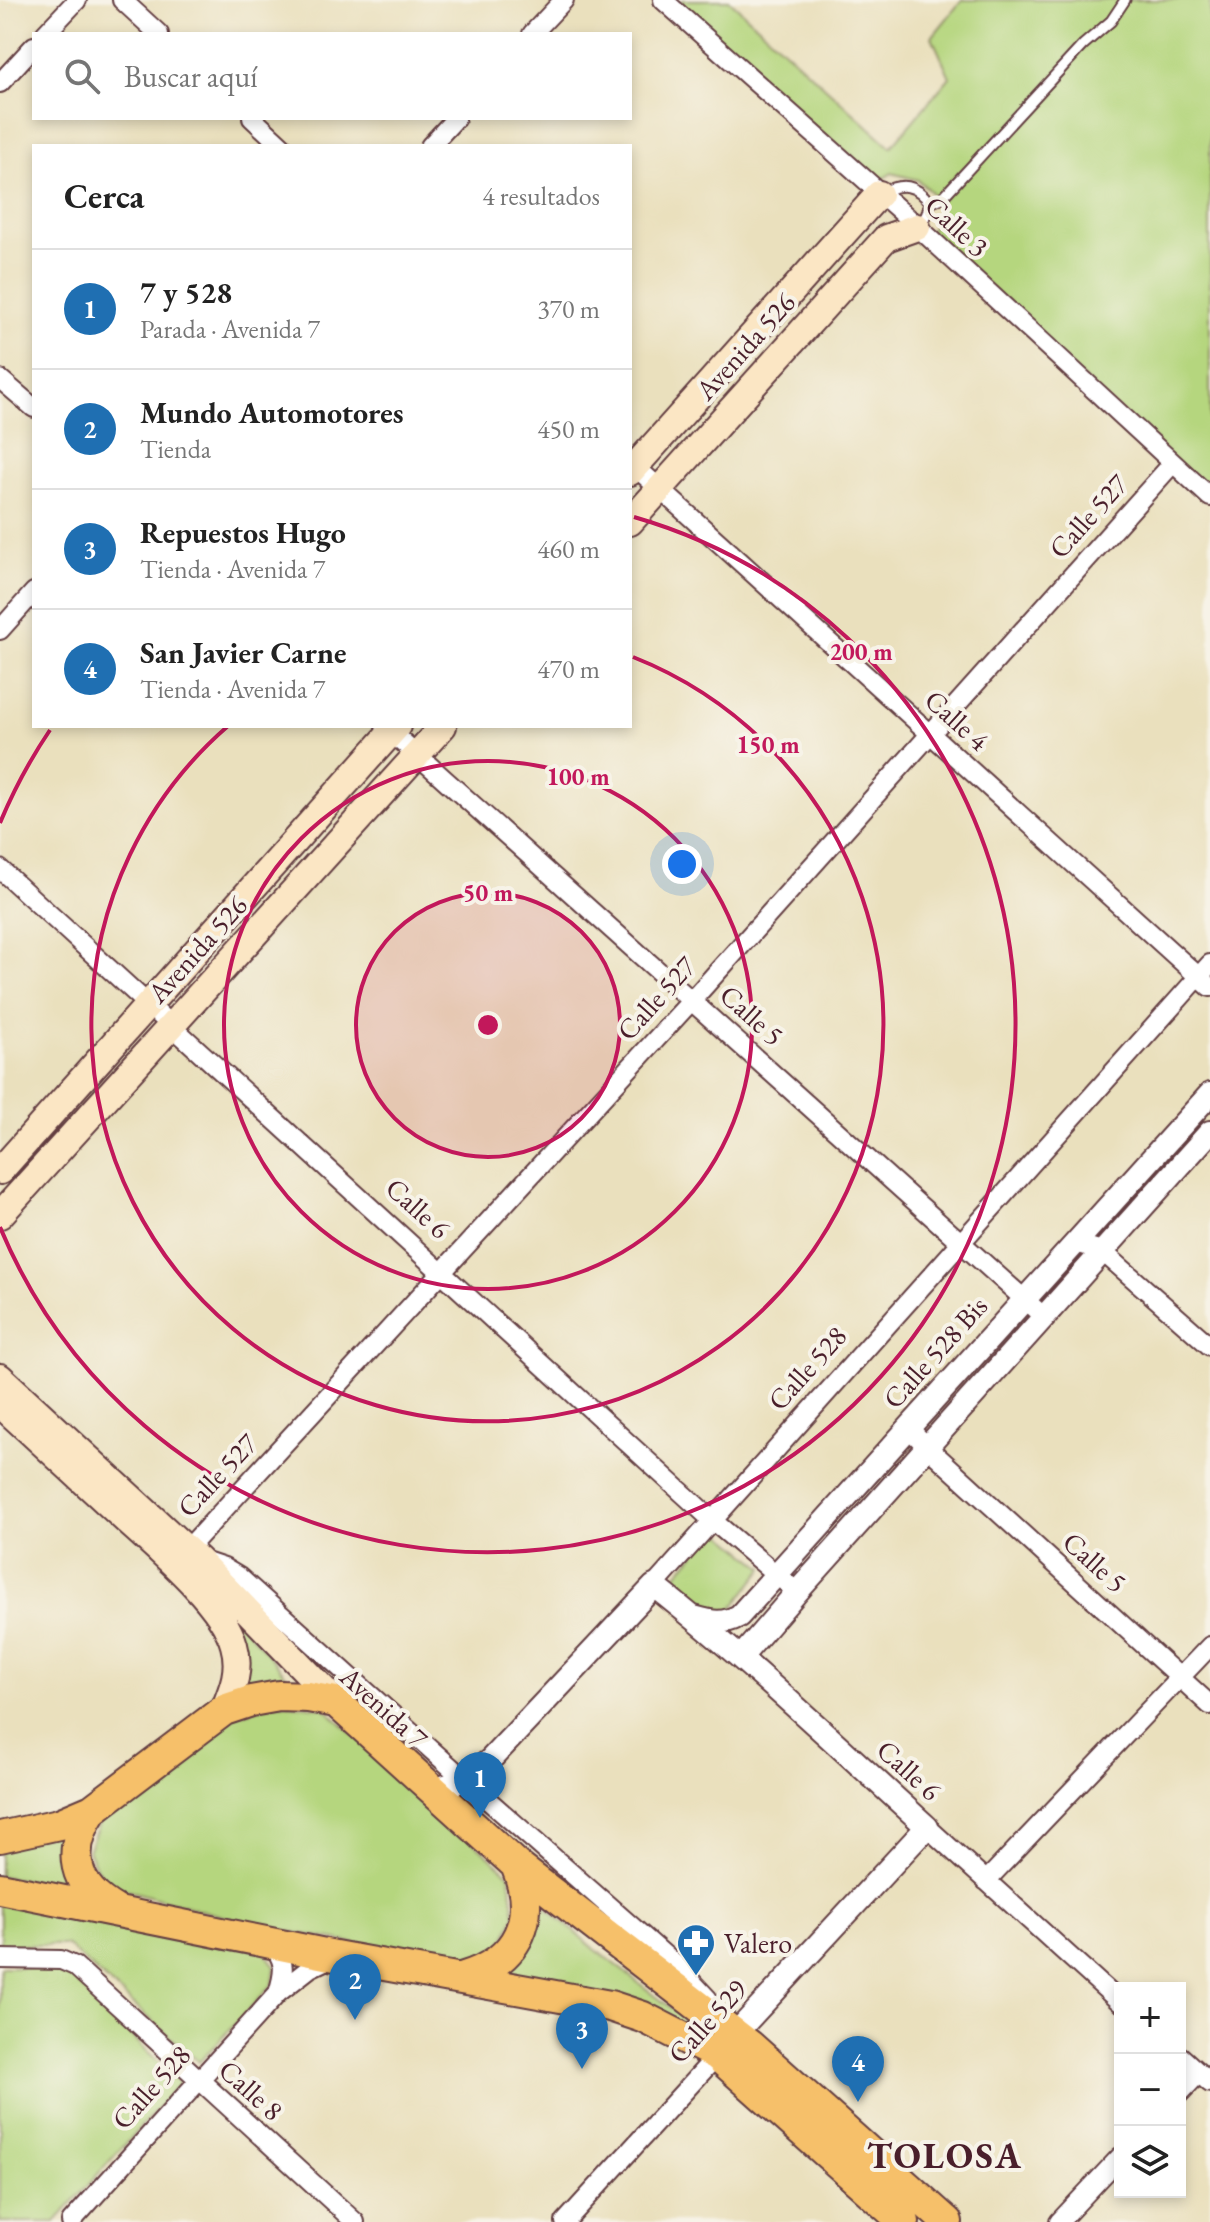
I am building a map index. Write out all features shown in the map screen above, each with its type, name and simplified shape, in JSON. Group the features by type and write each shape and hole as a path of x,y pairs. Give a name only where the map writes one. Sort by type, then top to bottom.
{"main road":[{"name":"Avenida 526","path":"632,467 879,194"},
{"name":"Avenida 526","path":"632,520 886,238 917,227"},
{"name":"Avenida 526","path":"0,1171 391,728"},
{"name":"Avenida 526","path":"0,1215 441,728"},
{"name":"Avenida 7","path":"0,1377 336,1702 516,1865 726,2045 947,2222"},
{"name":"Avenida 7","path":"0,1404 186,1558 228,1628 235,1646 236,1679 224,1710"},
{"path":"0,1837 59,1824 92,1810 224,1710 279,1696 336,1702"},
{"path":"92,1810 81,1827 76,1847 77,1867 85,1886 99,1901 116,1911"},
{"path":"464,1977 484,1971 501,1960 514,1944 523,1925 526,1904 516,1865"},
{"name":"Avenida 7","path":"0,1888 335,1956 464,1977 629,2012 700,2045 726,2045 904,2222"}],"street":[{"path":"47,32 77,0"},
{"path":"122,0 157,32"},
{"path":"534,32 564,0"},
{"name":"Calle 3","path":"663,0 917,227 1210,497"},
{"path":"0,83 32,48"},
{"path":"254,120 280,144"},
{"path":"432,144 454,120"},
{"path":"0,379 32,406"},
{"name":"Calle 527","path":"186,1558 1173,463"},
{"name":"Calle 4","path":"632,467 1206,976"},
{"path":"0,630 32,594"},
{"name":"Calle 5","path":"391,728 1044,1317"},
{"name":"Calle 6","path":"0,869 712,1520 797,1592"},
{"name":"Calle 528","path":"432,1790 465,1780 490,1760 654,1586 961,1241 1206,976"},
{"name":"Calle 528 Bis","path":"693,1617 715,1623 739,1616 1210,1094"},
{"name":"Calle 528 Bis","path":"741,1657 1210,1132"},
{"path":"1076,1243 1102,1251 1210,1346"},
{"name":"Calle 5","path":"908,1427 1210,1705"},
{"name":"Avenida 7","path":"186,1558 224,1568 239,1577 677,1966 723,2016 726,2045"},
{"name":"Calle 6","path":"654,1586 741,1657 1114,1997"},
{"path":"986,1881 1210,1646"},
{"name":"Calle 529","path":"565,2222 927,1827"},
{"path":"270,1943 284,1964 278,1993"},
{"name":"Calle 528","path":"71,2222 197,2079 278,1993 310,1968 335,1956"},
{"name":"Calle 8","path":"0,1959 61,1960 75,1966 355,2222"},
{"path":"1186,2062 1204,2078 1186,2089"},
{"path":"1059,2222 1114,2163"}],"lane":[{"path":"930,203 942,198 1083,45 1111,21 1125,0"},
{"path":"879,194 906,186 921,191 930,203"},
{"path":"917,227 926,216 930,203"}],"green space":[{"path":"683,0 729,0 891,147 950,77 932,37 962,0 1210,0 1210,494 926,235 935,224 939,200 918,180 892,173 871,186 677,6"},
{"path":"716,1529 764,1568 729,1612 713,1614 673,1579"},
{"path":"201,1578 286,1675 242,1682"},
{"path":"279,1703 324,1708 509,1874 515,1916 499,1950 473,1965 255,1925 105,1884 88,1851 101,1818 237,1715"},
{"path":"65,1830 61,1857 74,1887 0,1876 0,1847"},
{"path":"531,1895 596,1950 702,2032 498,1971"},
{"path":"0,1901 262,1949 275,1966 273,1984 199,2062 66,1945 0,1945"},
{"path":"0,1967 61,1967 180,2083 55,2222 0,2222"}],"place":[{"name":"7 y 528","path":"480,1818"},
{"name":"Valero","path":"696,1977"},
{"name":"Mundo Automotores","path":"355,2020"},
{"name":"Repuestos Hugo","path":"582,2069"},
{"name":"San Javier Carne","path":"858,2102"}],"district":[{"name":"TOLOSA","path":"945,2155"}]}
